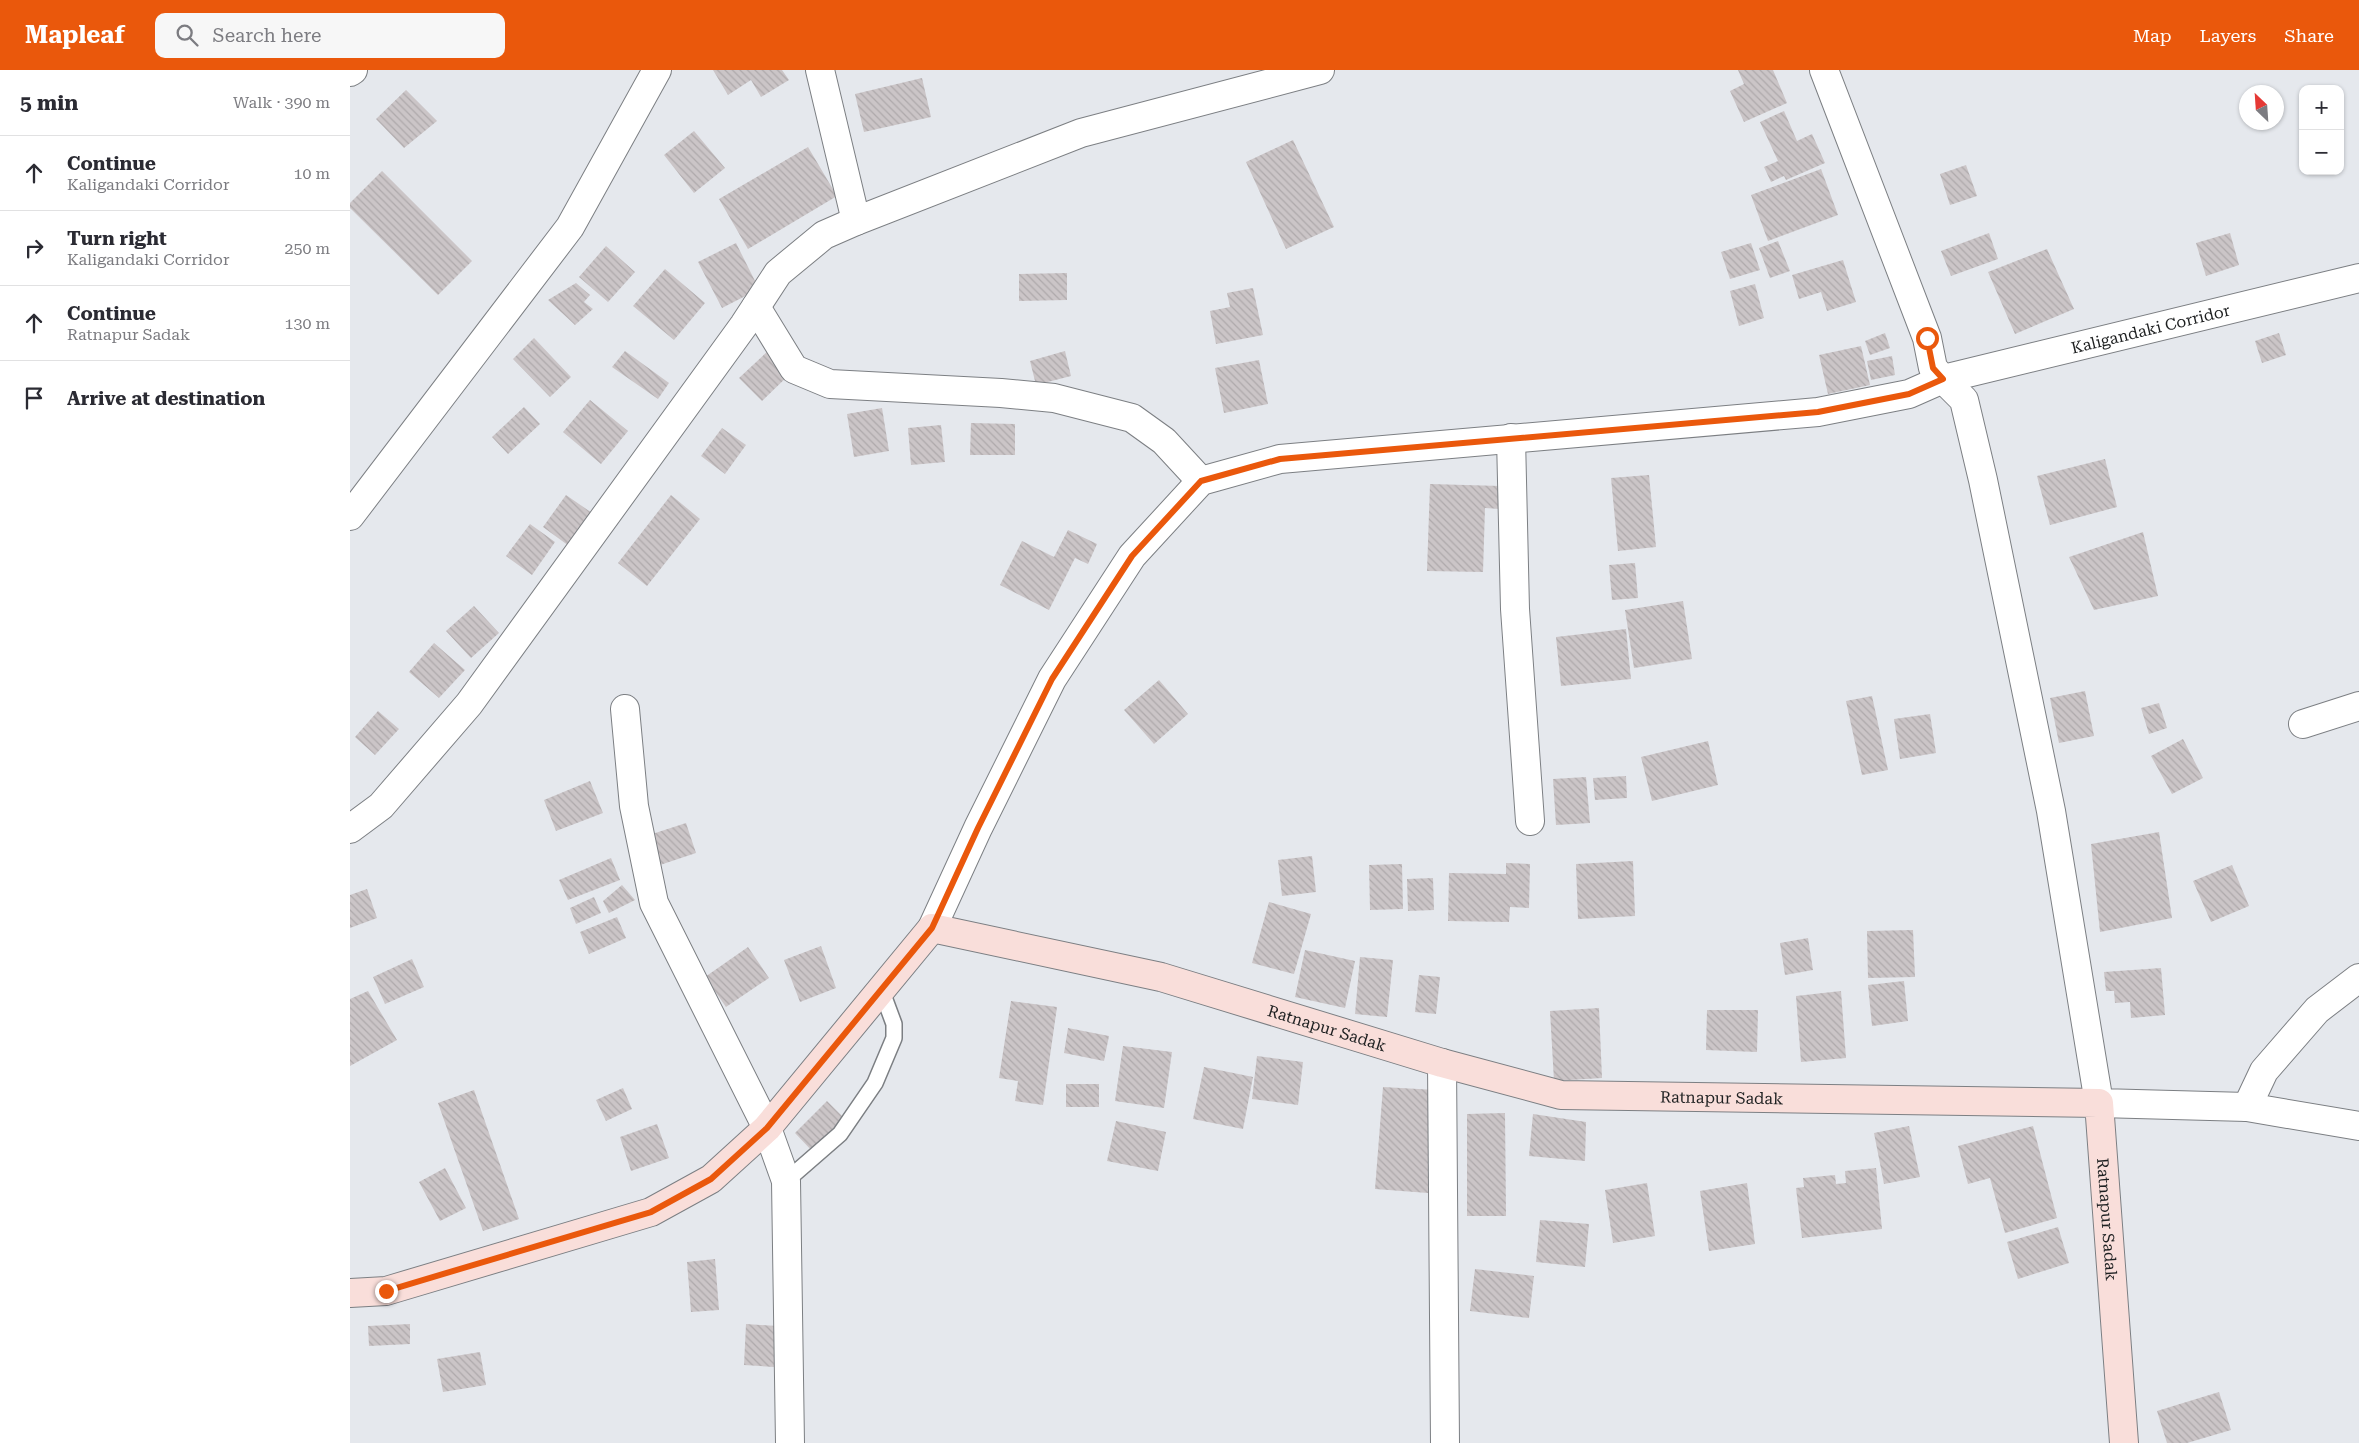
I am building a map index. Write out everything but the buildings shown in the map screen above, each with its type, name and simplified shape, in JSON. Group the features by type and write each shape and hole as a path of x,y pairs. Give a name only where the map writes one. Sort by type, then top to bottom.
{"main road":[{"name":"Ratnapur Sadak","path":"932,928 1161,977 1442,1063 1561,1095 2099,1103 2124,1443"},
{"path":"350,1293 386,1291 651,1212 711,1179 767,1128 932,928"}],"street":[{"path":"350,516 570,227 657,70"},
{"path":"820,70 856,221"},
{"path":"350,829 381,806 469,704 778,273 824,235 1081,133 1320,70"},
{"path":"1824,70 1927,338 1933,368 1964,400 1983,480 2051,811 2099,1103 2247,1107 2359,1126"},
{"name":"Kaligandaki Corridor","path":"1201,481 1280,459 1818,412 1909,394 1943,379 2359,278"},
{"path":"756,306 794,369 830,384 1001,392 1054,398 1132,418 1164,441 1201,481 1132,556 1052,679 978,828 932,928"},
{"path":"1511,438 1515,609 1530,821"},
{"path":"2304,724 2359,706"},
{"path":"625,709 634,806 654,903 767,1128 786,1181 790,1443"},
{"path":"2247,1107 2264,1071 2317,1010 2359,978"},
{"path":"1442,1063 1445,1443"}],"lane":[{"path":"786,1181 840,1134 875,1082 894,1038 894,1024 881,989"}],"route":[{"path":"386,1291 651,1212 711,1179 767,1128 932,928 978,828 1052,679 1132,556 1201,481 1280,459 1818,412 1909,394 1943,379 1933,368 1927,338"}]}
